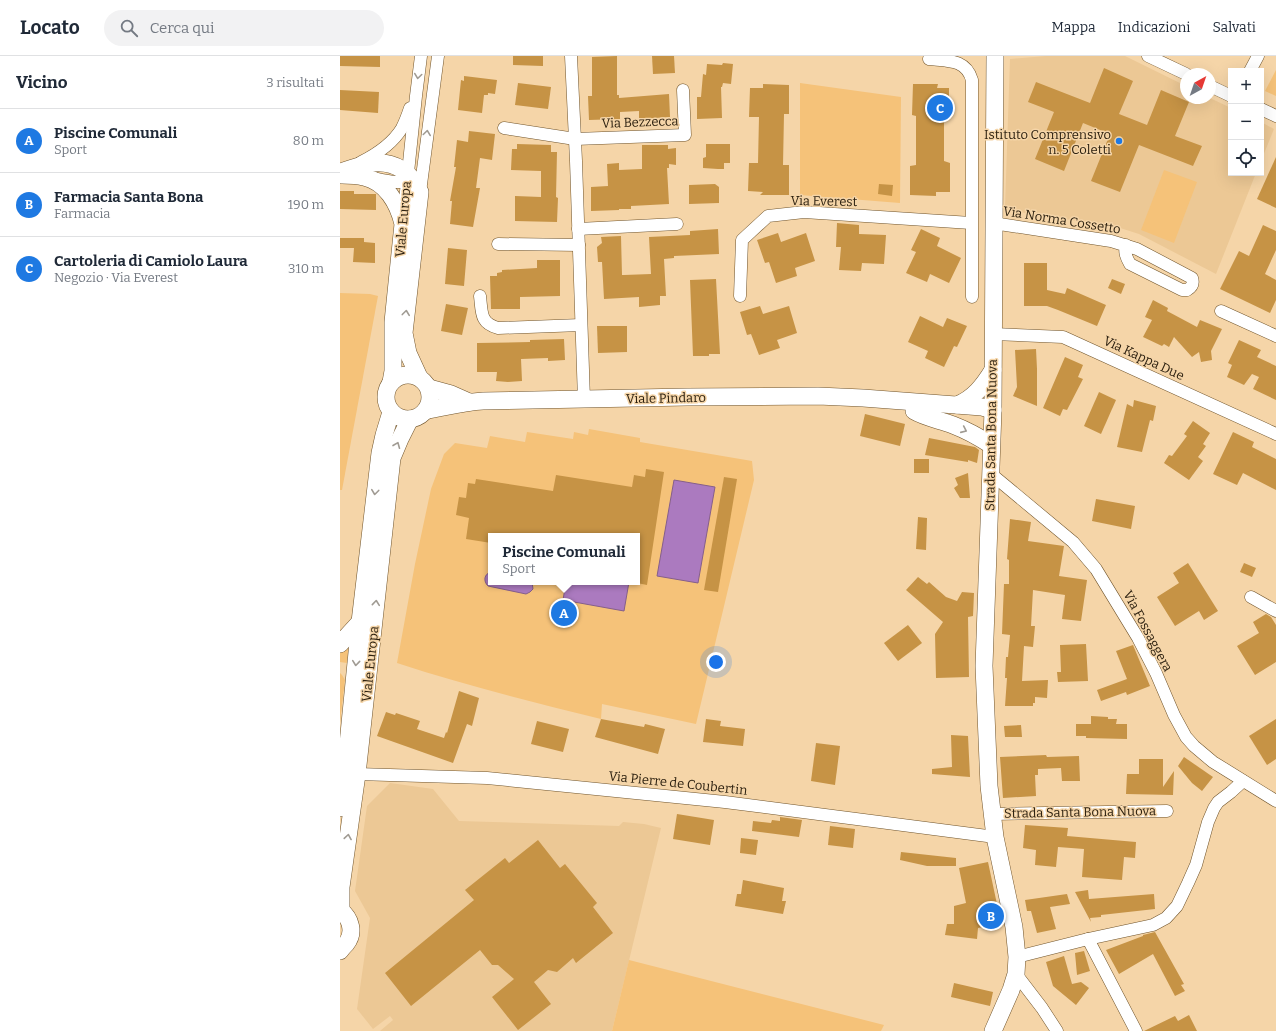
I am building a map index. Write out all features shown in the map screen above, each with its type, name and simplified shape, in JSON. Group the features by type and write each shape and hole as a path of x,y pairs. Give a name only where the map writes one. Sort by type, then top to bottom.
{"street":[{"name":"Viale Europa","path":"421,56 416,96 414,180 404,333 408,353 430,395 430,403 426,410"},
{"name":"Viale Europa","path":"340,808 344,737 360,622 380,453 391,412 386,400 386,394 387,387 391,382 394,371 393,322 403,224 414,180 438,56"},
{"path":"571,56 584,400"},
{"path":"930,56 929,59 956,62 964,66 970,73 972,80 972,296"},
{"name":"Strada Santa Bona Nuova","path":"993,1031 1007,1001 1016,974 1017,957 1014,927 995,837 992,814 988,767 984,666 993,370 995,56"},
{"path":"1148,56 1180,71"},
{"path":"1252,68 1258,56"},
{"path":"1216,89 1228,95"},
{"name":"Via Bezzecca","path":"504,128 574,139 685,135 683,90"},
{"path":"340,173 372,157 394,138 402,128 416,96"},
{"path":"1264,110 1276,116"},
{"path":"340,173 374,162 397,166 414,180"},
{"path":"340,173 397,182 414,180"},
{"path":"363,176 374,180 392,196 397,204 403,224"},
{"name":"Via Everest","path":"740,296 742,240 768,216 804,212 971,223"},
{"name":"Via Norma Cossetto","path":"993,223 1111,241 1126,245 1192,278 1192,287 1187,290 1182,290 1130,264 1124,250 1126,245"},
{"path":"578,229 677,224"},
{"path":"498,244 579,245"},
{"path":"480,296 482,316 491,326 498,328 581,325"},
{"path":"1221,312 1276,336"},
{"name":"Via Kappa Due","path":"993,334 1063,337 1276,434"},
{"path":"957,405 967,401 978,391 993,370"},
{"path":"391,382 404,374 412,375 424,383"},
{"name":"Viale Pindaro","path":"424,383 469,402"},
{"name":"Viale Pindaro","path":"426,410 450,407 469,402 774,397 863,398 957,405 982,407 992,414"},
{"name":"Viale Pindaro","path":"863,398 914,411 954,425 976,435 991,445"},
{"path":"391,412 403,419 410,419 422,415 426,410"},
{"name":"Viale Pindaro","path":"914,411 929,411 978,418 992,414"},
{"name":"Viale Europa","path":"341,949 347,943 351,930 350,922 347,916 341,911 340,887 357,774 392,458 410,419"},
{"name":"Via Fossaggera","path":"990,473 1073,542 1103,579 1138,638 1186,737 1202,754 1242,781 1276,801"},
{"path":"1251,597 1276,611"},
{"path":"340,644 360,622"},
{"name":"Via Pierre de Coubertin","path":"357,774 502,779 725,802 995,837"},
{"path":"1017,957 1088,939 1153,925 1166,918 1177,906 1196,865 1208,822 1214,808 1218,802 1242,781"},
{"name":"Strada Santa Bona Nuova","path":"992,814 1167,811"},
{"path":"1088,939 1136,1031"},
{"path":"1016,974 1042,1008 1057,1031"}],"shaded area":[{"name":"Istituto Comprensivo n. 5 Coletti","path":"1046,56 1125,56 1180,83 1180,104 1216,104 1216,101 1228,107 1228,176 1255,176 1216,274 1139,234 1117,227 1007,210 1005,207 1010,59"},
{"path":"1276,70 1276,96 1265,91"},
{"path":"800,83 901,97 900,203 800,195"},
{"path":"1264,124 1274,129 1264,154"},
{"path":"1164,170 1197,182 1174,243 1141,230"},
{"path":"340,293 370,294 378,296 342,490 340,490"},
{"path":"589,429 640,438 640,442 752,461 754,480 696,724 602,704 601,719 473,686 397,663 415,564 431,489 444,454 455,443 487,448 490,436 525,442 527,432 573,439 574,432 588,435"},
{"path":"674,480 715,487 698,583 657,576"},
{"path":"487,574 488,585 532,585 533,589 526,594 488,586 485,582"},
{"path":"566,585 628,585 624,611 563,600"},
{"path":"349,643 347,663 340,662 340,651"},
{"path":"340,673 345,680 340,722"},
{"path":"390,783 433,789 459,821 619,826 623,822 644,824 661,828 612,1031 380,1031 393,1020 390,1016 373,1029 357,1009 370,918 355,891 367,806"},
{"path":"629,960 884,1025 881,1031 612,1031"}],"building":[{"path":"340,56 380,56 380,67 340,66"},
{"path":"513,56 543,56 543,66 513,65"},
{"path":"617,56 617,95 619,95 619,98 669,94 670,117 639,119 639,111 620,112 620,119 589,120 588,96 592,96 592,57"},
{"path":"652,56 674,56 675,73 653,74"},
{"path":"723,63 733,64 731,84 723,83 721,87 722,118 697,119 697,97 701,97 703,74 706,75 707,64 722,65"},
{"path":"1104,68 1133,81 1119,114 1147,125 1161,90 1180,98 1180,104 1188,104 1175,136 1202,146 1193,166 1139,145 1120,192 1091,181 1110,134 1083,123 1064,171 1035,159 1054,112 1028,102 1036,82 1090,103"},
{"path":"464,76 497,80 495,94 488,93 488,95 484,95 482,113 458,110 461,80 464,81"},
{"path":"518,83 551,87 548,109 515,105"},
{"path":"763,84 789,85 789,114 784,114 783,165 789,165 789,195 760,195 763,192 748,191 749,163 758,163 759,117 749,117 750,88 763,88"},
{"path":"913,84 938,84 937,88 949,88 949,117 944,117 944,161 950,163 950,192 936,192 936,196 910,195 910,166 916,165 916,116 912,115"},
{"path":"340,90 379,92 378,113 340,110"},
{"path":"469,131 495,134 492,160 480,158 476,188 480,188 473,227 450,224 452,201 450,201 456,167 454,167 457,140 468,142"},
{"path":"517,144 551,145 551,152 557,152 557,222 515,221 515,196 541,197 541,171 511,170 512,149 517,149"},
{"path":"706,144 730,144 730,163 724,163 724,169 703,168 703,158 706,157"},
{"path":"642,145 668,145 668,149 676,148 676,165 669,164 669,168 667,168 669,204 631,206 631,209 591,211 591,187 608,186 607,164 619,163 619,170 642,169"},
{"path":"1276,157 1276,208 1257,199"},
{"path":"715,184 719,187 719,203 689,204 689,185"},
{"path":"879,184 893,185 892,196 878,194"},
{"path":"340,191 354,191 354,194 376,194 376,210 340,209"},
{"path":"837,223 859,225 859,234 886,235 884,264 862,263 861,271 839,270 841,247 836,247"},
{"path":"1263,225 1276,231 1276,250 1265,274 1276,280 1276,300 1270,313 1220,289 1239,251 1249,256"},
{"path":"718,229 719,254 674,256 674,258 664,259 666,296 660,296 660,305 639,307 639,297 604,299 602,262 598,262 597,247 602,243 601,237 621,236 622,275 651,274 649,237 690,235 690,231"},
{"path":"921,229 940,238 937,246 961,258 949,283 930,274 927,282 906,273 916,252 911,250"},
{"path":"778,233 781,242 806,233 815,261 795,268 797,276 776,283 769,262 765,263 757,240"},
{"path":"340,238 364,238 364,242 375,243 375,263 353,262 354,248 340,248"},
{"path":"448,248 467,250 464,286 445,284"},
{"path":"537,260 560,260 560,296 520,297 520,309 491,309 490,276 497,276 497,273 502,272 502,270 537,268"},
{"path":"1024,263 1047,263 1047,290 1065,294 1067,288 1106,305 1097,326 1047,306 1024,306"},
{"path":"716,279 720,354 693,356 690,280"},
{"path":"1112,279 1125,284 1121,294 1108,288"},
{"path":"1153,300 1168,308 1167,311 1197,327 1200,320 1222,329 1211,351 1212,360 1201,362 1199,352 1192,357 1174,337 1169,347 1164,344 1162,346 1143,337 1152,320 1145,317"},
{"path":"446,304 468,308 462,335 441,331"},
{"path":"760,306 763,314 789,306 797,333 777,340 780,348 759,355 751,334 747,335 740,312"},
{"path":"920,316 943,327 947,318 967,326 957,347 954,346 944,367 925,358 928,351 908,342"},
{"path":"597,326 627,326 627,352 598,353"},
{"path":"564,339 565,360 548,361 548,358 521,359 522,381 496,381 497,372 477,372 477,343 530,342 530,340"},
{"path":"1239,340 1261,350 1257,357 1276,366 1276,400 1253,389 1259,377 1252,374 1244,385 1227,377 1232,365 1228,363"},
{"path":"1036,349 1037,406 1013,396 1017,387 1015,350"},
{"path":"1065,357 1083,365 1078,377 1083,379 1067,410 1063,409 1060,416 1043,408"},
{"path":"1099,392 1116,400 1101,434 1084,426"},
{"path":"1134,400 1156,406 1153,421 1150,420 1142,452 1117,447 1127,404 1133,407"},
{"path":"865,414 905,424 900,446 860,436"},
{"path":"1193,421 1210,433 1203,444 1206,446 1198,457 1203,461 1189,480 1164,463 1169,455 1172,456 1187,436 1184,434"},
{"path":"1233,432 1254,442 1252,447 1276,459 1276,490 1243,473 1237,485 1213,474"},
{"path":"929,438 975,447 979,450 977,463 968,460 968,462 925,455"},
{"path":"914,459 929,459 929,473 914,473"},
{"path":"646,469 664,472 647,585 640,584 640,533 488,533 488,543 466,539 469,518 456,515 459,497 466,498 468,483 475,484 476,479 553,491 556,475 632,487 634,475 645,477"},
{"path":"968,473 970,498 960,498 954,488 958,485 955,478"},
{"path":"724,477 737,479 718,592 704,590"},
{"path":"1096,499 1135,506 1131,529 1092,521"},
{"path":"918,517 927,518 926,550 916,549"},
{"path":"1010,519 1031,522 1028,541 1064,546 1059,576 1087,580 1081,621 1062,619 1065,595 1033,590 1031,626 1035,626 1033,647 1024,646 1022,681 1048,680 1047,698 1035,697 1035,703 1033,703 1033,706 1005,706 1007,678 1005,678 1006,657 1008,657 1010,635 1002,634 1004,584 1009,584 1009,560 1007,559"},
{"path":"1188,563 1218,611 1204,620 1199,611 1175,626 1157,597 1179,583 1173,573"},
{"path":"1244,563 1256,568 1252,577 1240,572"},
{"path":"918,577 927,584 929,582 946,597 957,601 962,592 974,593 973,616 968,617 969,677 936,678 935,634 943,622 906,590"},
{"path":"1266,614 1271,617 1276,625 1276,662 1255,675 1237,646 1259,633 1253,622"},
{"path":"908,625 922,643 898,661 884,643"},
{"path":"1086,644 1088,681 1058,682 1057,672 1061,672 1060,645"},
{"path":"1133,645 1150,686 1127,695 1126,692 1101,701 1097,690 1127,679 1116,651"},
{"path":"459,691 479,698 472,726 467,724 453,763 377,736 386,712 395,715 396,713 420,721 417,729 444,738 446,732 447,733"},
{"path":"1091,716 1117,719 1116,724 1127,724 1127,739 1086,738 1086,736 1076,736 1076,724 1091,724"},
{"path":"601,719 644,727 645,724 665,729 658,754 595,737"},
{"path":"706,719 721,721 720,726 745,729 743,746 703,742"},
{"path":"1276,719 1276,759 1267,765 1249,736"},
{"path":"537,721 569,729 563,752 531,744"},
{"path":"1021,725 1022,737 1005,737 1004,726"},
{"path":"951,735 968,736 970,777 932,774 932,769 952,767"},
{"path":"816,743 840,746 835,785 811,781"},
{"path":"1046,755 1047,757 1079,756 1080,781 1062,781 1061,768 1038,769 1038,775 1035,775 1036,796 1003,798 1000,757"},
{"path":"1184,757 1213,777 1202,791 1192,783 1178,766"},
{"path":"1139,759 1163,759 1163,787 1174,771 1173,795 1126,794 1127,774 1139,774"},
{"path":"677,814 714,820 710,845 673,839"},
{"path":"780,817 802,820 799,837 752,831 753,821 771,823 772,820 780,821"},
{"path":"1025,825 1068,828 1067,836 1136,842 1135,858 1124,857 1122,880 1082,877 1084,849 1058,847 1056,867 1035,865 1036,850 1023,848"},
{"path":"830,826 855,829 853,848 828,845"},
{"path":"741,838 758,840 756,855 740,853"},
{"path":"538,840 560,868 565,864 597,903 593,907 613,933 576,963 573,958 557,972 548,970 534,982 551,1004 518,1030 492,997 514,979 498,965 492,965 480,950 411,1006 385,973 474,900 465,890 505,858 509,863"},
{"path":"901,852 956,858 956,866 927,866 900,860"},
{"path":"988,862 1001,923 978,928 977,939 945,935 947,924 954,924 954,906 966,903 959,868"},
{"path":"743,880 784,888 782,901 786,901 783,914 735,906 737,894 741,894"},
{"path":"1088,890 1089,899 1154,894 1155,909 1101,915 1101,917 1090,918 1091,922 1075,892"},
{"path":"1067,894 1070,904 1050,907 1056,929 1037,933 1031,911 1027,911 1025,900"},
{"path":"1155,932 1184,984 1181,985 1185,991 1175,996 1153,954 1119,974 1106,950 1143,935"},
{"path":"1084,951 1090,971 1077,975 1075,953"},
{"path":"1064,956 1072,984 1081,982 1089,988 1076,1005 1053,986 1046,962"},
{"path":"954,983 993,992 990,1006 951,997"},
{"path":"1189,1015 1197,1031 1144,1031 1175,1016 1178,1021"}],"place":[{"name":"Cartoleria di Camiolo Laura","path":"940,108"},
{"name":"Istituto Comprensivo n. 5 Coletti","path":"1119,141"},
{"name":"Piscine Comunali","path":"564,613"},
{"name":"Farmacia Santa Bona","path":"991,916"}]}
